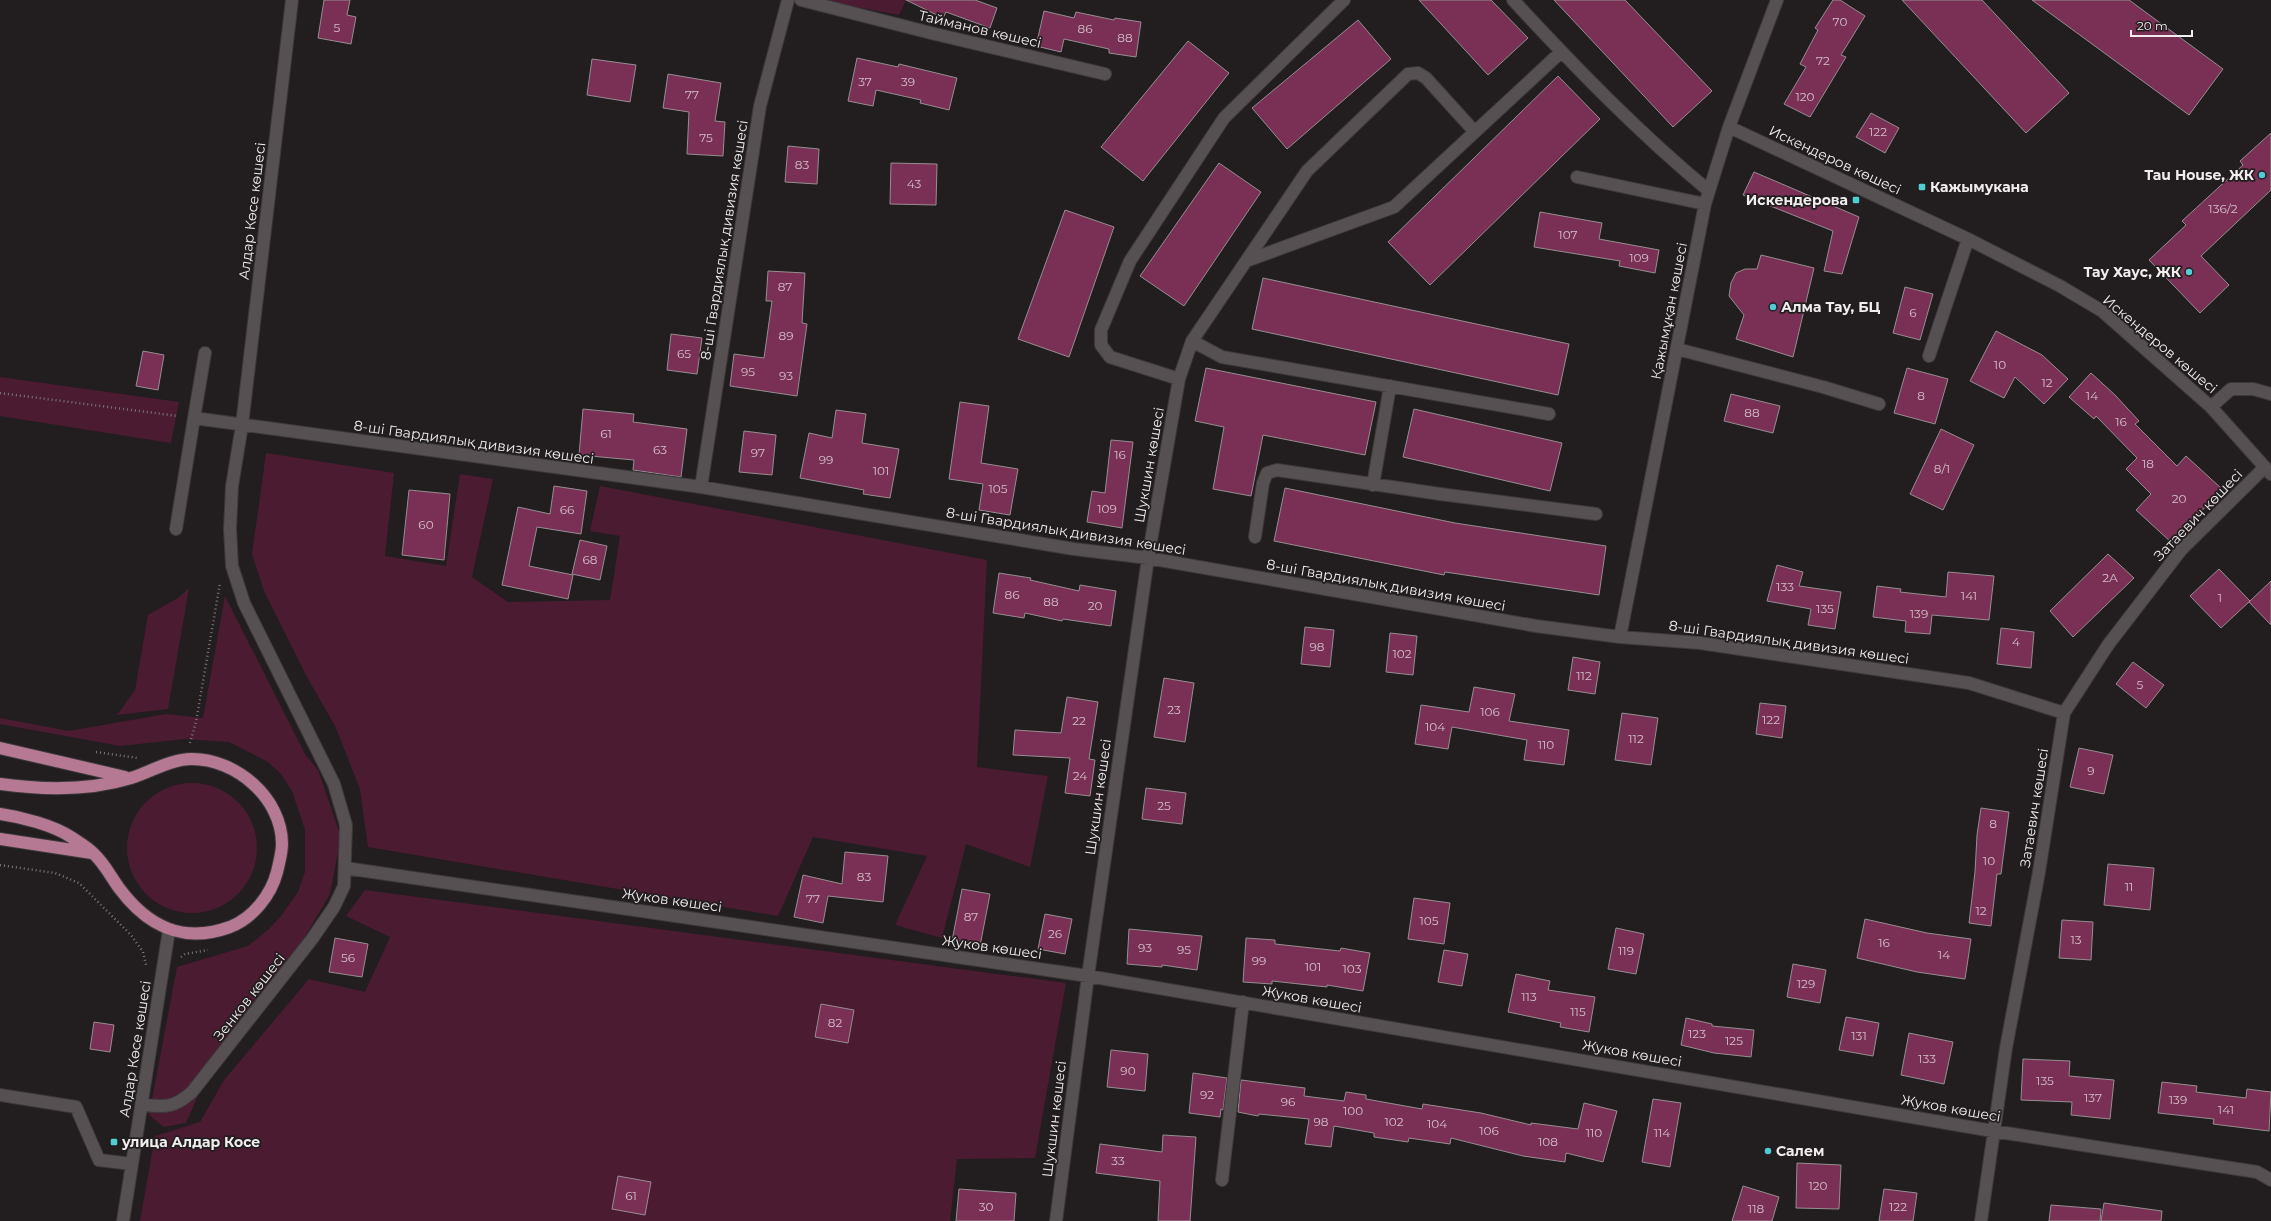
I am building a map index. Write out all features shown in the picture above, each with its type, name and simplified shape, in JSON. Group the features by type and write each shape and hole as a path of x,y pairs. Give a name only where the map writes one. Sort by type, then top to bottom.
{"main road":[{"path":"0,748 130,778"},
{"path":"0,784 26,788 74,788 130,778 164,766 191,759 214,762 230,768 255,786 276,815 282,844 280,862 276,877 260,905 238,922 218,931 201,934 169,930 154,923 140,913 94,854 69,835 22,818 0,814"},
{"path":"0,839 94,854"}],"street":[{"name":"Алдар Көсе көшесі","path":"292,0 242,425 232,486 230,529 232,566 244,603 334,784 346,825 344,868"},
{"name":"8-ші Гвардиялық дивизия көшесі","path":"701,487 760,106 788,0"},
{"name":"Тайманов көшесі","path":"801,0 931,33 1105,74"},
{"path":"1179,379 1110,357 1101,345 1101,330 1130,261 1224,118 1344,0"},
{"path":"1513,0 1561,52 1671,160 1709,191"},
{"name":"Қажымұқан көшесі","path":"1620,637 1705,204 1729,127 1778,0"},
{"path":"1246,261 1394,207 1561,52"},
{"name":"Шукшин көшесі","path":"1056,1221 1088,976 1148,558 1179,379 1192,341 1307,171 1408,74 1418,73 1426,78 1475,132"},
{"name":"Искендеров көшесі","path":"1729,127 1968,239 2060,286 2102,311 2211,407 2268,471"},
{"path":"1577,177 1705,204"},
{"path":"1929,356 1968,239"},
{"path":"1192,341 1222,357 1549,414"},
{"path":"1677,349 1823,387 1879,404"},
{"path":"176,529 205,353"},
{"path":"1373,485 1390,386"},
{"path":"2211,407 2231,389 2253,389 2271,394"},
{"name":"8-ші Гвардиялық дивизия көшесі","path":"194,418 701,487 1074,549 1148,558 1536,626 1620,637 1700,643 1969,683 2064,713"},
{"path":"1255,537 1263,483 1267,473 1277,470 1373,485 1596,514"},
{"name":"Затаевич көшесі","path":"1981,1221 2006,1048 2039,872 2064,713 2108,645 2182,550 2268,471"},
{"name":"Жуков көшесі","path":"344,868 1088,976 1993,1130 2257,1172 2271,1180"},
{"name":"Зенков көшесі","path":"143,1105 162,1106 179,1103 207,1075 334,907 344,886 344,868"},
{"name":"Алдар Көсе көшесі","path":"123,1221 143,1105 169,930"},
{"path":"1222,1180 1243,1002"},
{"path":"0,1095 76,1107 98,1160 132,1164"}],"path":[{"path":"0,393 194,418"},
{"path":"188,750 196,722 222,575"},
{"path":"92,751 138,758 146,756"},
{"path":"0,865 55,873 79,883 131,935 143,952 148,973"},
{"path":"176,961 185,954 211,950"}],"shaded area":[{"path":"819,0 906,0 899,15"},
{"path":"0,377 179,402 171,443 0,416"},
{"path":"266,453 394,473 385,556 446,566 460,474 493,479 472,577 508,602 610,600 620,536 590,531 600,486 987,560 977,767 1048,776 1030,867 966,844 942,938 895,925 927,856 813,837 778,916 368,847 360,789 335,726 307,677 264,591 252,554"},
{"path":"189,588 168,709 117,715 135,690 148,615 178,598"},
{"path":"225,596 305,754 318,770 341,837 330,894 292,959 207,1075 186,1123 164,1127 149,1115 177,967 248,946 269,929 281,916 298,892 305,872 305,830 292,791 281,774 268,762 229,742 185,739 120,746 0,724 0,718 69,731 166,714 203,718"},
{"path":"198,783 217,788 238,802 252,823 256,835 256,861 252,873 238,894 217,908 205,912 186,913 167,908 146,894 132,873 128,861 127,842 132,823 146,802 167,788 179,784"},
{"path":"365,890 1066,983 1035,1158 957,1159 950,1221 140,1221 155,1136 200,1122 224,1080 309,979 365,992 390,937 346,916"}],"building":[{"path":"324,0 350,0 347,15 356,17 351,44 318,38"},
{"path":"906,0 975,0 997,8 990,28 946,12 943,18"},
{"path":"1419,0 1491,0 1528,38 1488,75"},
{"path":"1554,0 1625,0 1712,91 1673,127"},
{"path":"1833,0 1840,0 1865,16 1841,55 1846,57 1810,117 1784,104 1806,67 1800,64 1818,30 1815,28"},
{"path":"1902,0 1982,0 2069,93 2026,133"},
{"path":"2032,0 2129,0 2223,69 2189,115"},
{"path":"1044,11 1074,18 1076,12 1114,20 1115,18 1141,22 1136,57 1109,53 1109,49 1064,39 1061,52 1036,46"},
{"path":"1358,20 1391,59 1287,149 1252,108"},
{"path":"1188,41 1229,73 1143,181 1101,147"},
{"path":"857,58 898,67 899,64 957,78 949,110 920,103 921,100 876,90 873,106 848,101"},
{"path":"592,59 636,65 630,102 587,95"},
{"path":"668,74 721,83 715,121 725,122 723,156 687,154 689,112 663,108"},
{"path":"1558,76 1600,119 1430,285 1388,242"},
{"path":"1871,113 1899,128 1885,153 1856,137"},
{"path":"2271,133 2271,190 2201,256 2229,285 2200,313 2149,260 2186,225 2182,221 2243,165 2240,161"},
{"path":"788,146 819,149 817,184 785,182"},
{"path":"891,163 937,164 936,205 890,204"},
{"path":"1219,163 1261,192 1184,306 1140,276"},
{"path":"1754,172 1859,217 1842,274 1824,271 1833,231 1743,195"},
{"path":"1065,210 1114,227 1069,357 1018,339"},
{"path":"1540,212 1602,223 1599,239 1659,250 1655,273 1619,266 1620,261 1534,247"},
{"name":"Алма Тау, БЦ","path":"1761,255 1814,268 1793,357 1736,339 1744,315 1729,296 1731,283 1736,273 1745,269 1757,269"},
{"path":"768,271 805,273 802,323 807,324 797,396 730,386 734,354 764,358 772,301 766,301"},
{"path":"1263,278 1569,344 1558,395 1252,329"},
{"path":"1905,287 1933,294 1920,340 1893,333"},
{"path":"1996,331 2042,355 2068,379 2044,404 2015,377 2004,398 1970,381"},
{"path":"671,334 702,338 697,374 667,370"},
{"path":"143,351 164,355 158,390 136,386"},
{"path":"1206,368 1376,402 1365,455 1263,435 1251,496 1213,489 1224,427 1195,421"},
{"path":"1907,368 1948,379 1935,424 1894,413"},
{"path":"2091,373 2115,395 2139,421 2135,424 2177,466 2186,456 2222,489 2172,543 2136,510 2151,494 2126,469 2137,458 2096,416 2094,419 2069,397"},
{"path":"1731,394 1780,406 1773,433 1724,421"},
{"path":"960,402 989,406 981,463 1018,469 1010,515 979,510 983,484 949,479"},
{"path":"583,409 634,414 633,422 687,429 681,477 633,470 634,460 579,455"},
{"path":"1414,409 1562,443 1550,491 1403,457"},
{"path":"836,410 866,414 862,443 899,449 890,498 863,494 864,490 800,478 809,433 832,438"},
{"path":"1941,429 1974,445 1943,510 1910,494"},
{"path":"744,431 776,435 772,475 739,472"},
{"path":"1111,440 1133,442 1122,528 1087,522 1092,491 1105,493"},
{"path":"554,486 587,491 581,534 537,527 529,566 573,575 568,599 502,585 518,507 550,514"},
{"path":"1285,488 1455,523 1606,546 1599,595 1445,572 1444,575 1274,541"},
{"path":"409,490 450,494 444,560 402,555"},
{"path":"580,540 607,546 600,580 572,574"},
{"path":"2108,554 2134,578 2073,637 2050,611"},
{"path":"1777,565 1803,572 1799,586 1841,592 1835,629 1808,625 1811,609 1767,601"},
{"path":"2219,569 2250,601 2221,628 2190,596"},
{"path":"1948,572 1994,576 1989,620 1932,615 1930,634 1905,632 1906,621 1873,617 1877,586 1901,589 1900,592 1946,597"},
{"path":"999,573 1031,578 1030,580 1079,591 1080,585 1116,591 1111,626 1063,619 1062,621 1025,613 1024,618 993,613"},
{"path":"2271,581 2271,625 2249,602"},
{"path":"1305,627 1334,630 1330,667 1301,664"},
{"path":"2001,628 2034,632 2031,668 1997,664"},
{"path":"1390,633 1417,636 1413,675 1386,672"},
{"path":"1573,657 1600,662 1595,694 1568,690"},
{"path":"2133,662 2164,685 2146,708 2116,684"},
{"path":"1164,678 1194,683 1185,742 1154,737"},
{"path":"1474,687 1515,694 1509,721 1569,730 1564,765 1524,760 1527,740 1452,727 1448,749 1415,744 1421,705 1469,712"},
{"path":"1067,697 1098,702 1089,759 1095,760 1090,796 1065,793 1070,758 1013,755 1015,730 1061,733"},
{"path":"1760,703 1786,706 1782,738 1756,734"},
{"path":"1622,713 1658,718 1651,765 1615,760"},
{"path":"2079,748 2113,755 2104,794 2070,787"},
{"path":"1146,788 1186,793 1182,824 1142,819"},
{"path":"1981,808 2009,812 2001,874 1997,874 1991,926 1969,923"},
{"path":"845,852 888,856 883,902 828,896 823,923 794,917 803,875 842,884"},
{"path":"2108,864 2154,868 2150,910 2104,905"},
{"path":"962,889 990,894 980,946 952,941"},
{"path":"1414,898 1450,903 1444,944 1408,939"},
{"path":"1045,914 1072,919 1065,954 1038,949"},
{"path":"1865,919 1927,933 1971,939 1965,979 1917,972 1857,958"},
{"path":"2062,920 2093,922 2091,960 2059,958"},
{"path":"1616,928 1644,934 1636,974 1608,969"},
{"path":"1129,929 1202,936 1197,970 1162,965 1162,967 1127,964"},
{"path":"335,938 368,944 362,977 329,972"},
{"path":"1246,938 1275,940 1275,944 1340,951 1341,948 1370,953 1363,991 1327,985 1327,987 1272,981 1272,984 1243,982"},
{"path":"1444,950 1468,954 1462,986 1438,982"},
{"path":"1793,964 1826,970 1820,1003 1787,997"},
{"path":"1516,974 1550,981 1548,990 1595,997 1589,1032 1560,1027 1561,1023 1508,1012"},
{"path":"821,1004 854,1010 848,1043 815,1037"},
{"path":"1846,1017 1879,1023 1873,1056 1839,1050"},
{"path":"1686,1018 1712,1024 1712,1026 1754,1030 1751,1057 1714,1053 1681,1045"},
{"path":"94,1022 114,1025 110,1052 90,1049"},
{"path":"1909,1033 1953,1042 1944,1084 1901,1075"},
{"path":"1111,1050 1148,1054 1145,1091 1107,1087"},
{"path":"2023,1059 2070,1061 2069,1076 2114,1080 2110,1119 2071,1115 2072,1102 2021,1100"},
{"path":"1193,1073 1227,1078 1223,1110 1221,1109 1220,1117 1189,1113"},
{"path":"1241,1080 1305,1088 1304,1096 1344,1101 1346,1092 1366,1095 1366,1099 1422,1109 1423,1104 1481,1113 1531,1125 1531,1123 1578,1129 1584,1103 1617,1111 1603,1162 1566,1153 1565,1162 1523,1156 1451,1138 1450,1144 1409,1138 1408,1142 1374,1137 1374,1133 1334,1126 1331,1147 1305,1144 1309,1119 1259,1114 1258,1116 1238,1112"},
{"path":"2162,1082 2197,1086 2196,1092 2246,1098 2247,1089 2271,1092 2269,1131 2213,1124 2214,1119 2158,1113"},
{"path":"1653,1099 1681,1103 1670,1167 1642,1162"},
{"path":"1163,1135 1196,1137 1190,1221 1158,1221 1160,1181 1096,1173 1100,1144 1162,1152"},
{"path":"1797,1163 1841,1165 1839,1209 1796,1208"},
{"path":"618,1176 651,1182 645,1215 612,1209"},
{"path":"1743,1186 1779,1197 1772,1221 1732,1221"},
{"path":"959,1189 1016,1193 1014,1221 956,1221"},
{"path":"1884,1189 1917,1193 1913,1221 1879,1221"},
{"path":"2104,1203 2162,1211 2161,1221 2101,1221"},
{"path":"2051,1205 2101,1209 2100,1221 2049,1221"}],"place":[{"name":"Tau House, ЖК","path":"2262,175"},
{"name":"Кажымукана","path":"1922,187"},
{"name":"Искендерова","path":"1856,200"},
{"name":"Тау Хаус, ЖК","path":"2189,272"},
{"name":"Алма Тау, БЦ","path":"1773,307"},
{"name":"улица Алдар Косе","path":"114,1142"},
{"name":"Салем","path":"1768,1151"}]}
